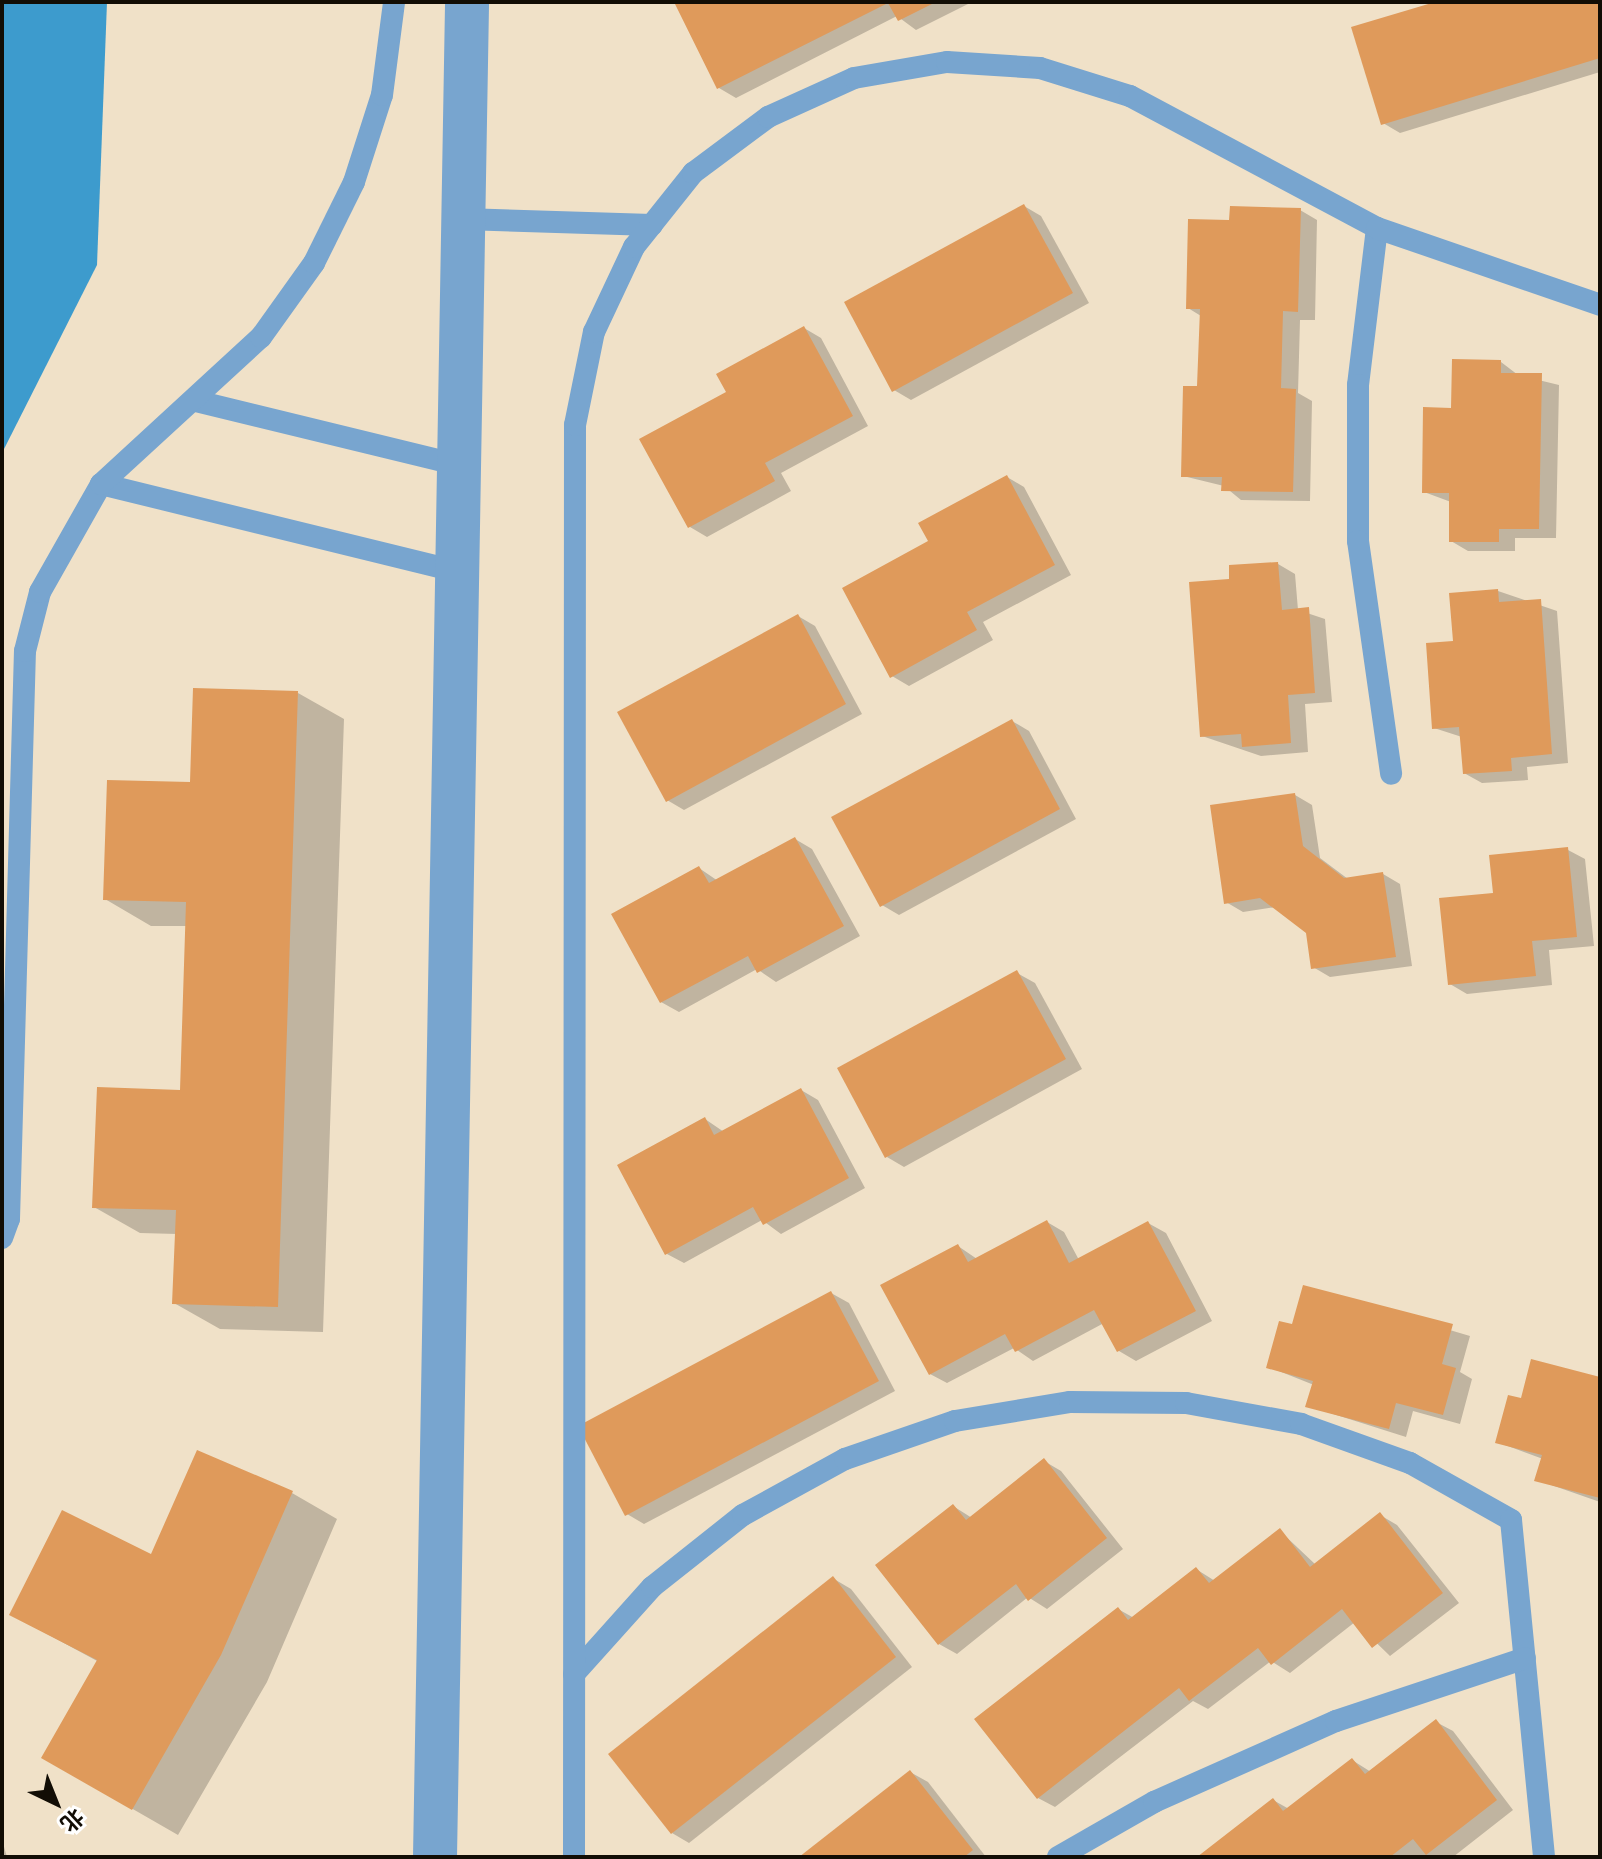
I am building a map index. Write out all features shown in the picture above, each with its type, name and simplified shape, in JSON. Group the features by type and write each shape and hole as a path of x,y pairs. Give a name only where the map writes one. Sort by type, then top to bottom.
{"street":[{"path":"435,1857 467,2"}],"lane":[{"path":"2,1238 9,1219 25,651 66,535 101,484 196,401 278,313 314,263 354,182 382,95 394,2"},
{"path":"574,1857 575,425 594,332 652,225 693,173 768,117 854,78 947,62 1040,68 1130,96 1377,228 1600,305"},
{"path":"463,219 652,225"},
{"path":"1377,228 1358,385 1358,541 1391,774"},
{"path":"196,401 459,465"},
{"path":"101,484 458,572"},
{"path":"574,1674 652,1587 743,1515 845,1459 955,1421 1070,1402 1186,1403 1301,1424 1410,1463 1511,1520 1544,1857"},
{"path":"1058,1857 1154,1802 1336,1721 1525,1658"}],"water":[{"path":"2,2 107,2 97,265 2,453"}],"building":[{"path":"674,2 936,2 898,21 888,3 717,89"},
{"path":"1435,2 1600,2 1600,58 1381,125 1351,27"},
{"path":"1024,204 1073,293 892,392 844,302"},
{"path":"1230,206 1301,208 1298,312 1283,311 1281,388 1296,389 1293,492 1221,491 1222,477 1181,477 1183,386 1197,386 1200,309 1186,309 1188,219 1229,220"},
{"path":"804,326 853,416 765,463 775,481 688,528 639,439 726,392 716,374"},
{"path":"1452,359 1501,360 1501,373 1542,373 1539,529 1499,529 1499,542 1449,542 1449,493 1422,493 1423,407 1451,408"},
{"path":"1007,475 1055,565 967,612 977,630 890,678 842,588 928,541 918,523"},
{"path":"1278,562 1282,610 1309,607 1315,693 1288,695 1291,743 1242,747 1241,734 1200,737 1189,582 1229,579 1229,565"},
{"path":"1498,589 1499,602 1541,599 1552,754 1511,758 1512,771 1463,774 1459,727 1432,729 1426,643 1453,641 1449,593"},
{"path":"798,614 846,704 666,802 617,712"},
{"path":"193,688 298,691 278,1307 172,1304 176,1210 92,1208 97,1087 180,1090 186,902 103,900 107,780 190,782"},
{"path":"1012,719 1060,809 880,907 831,817"},
{"path":"1295,793 1303,846 1344,878 1383,872 1396,957 1311,969 1306,933 1260,898 1224,904 1210,805"},
{"path":"795,837 844,926 757,973 748,956 660,1003 611,914 699,866 709,883"},
{"path":"1568,847 1577,937 1532,941 1536,976 1448,985 1439,898 1493,893 1489,855"},
{"path":"1017,970 1066,1059 885,1158 837,1068"},
{"path":"801,1088 849,1178 763,1225 753,1207 665,1255 617,1165 705,1117 714,1135"},
{"path":"1047,1220 1069,1263 1148,1221 1196,1311 1117,1352 1094,1310 1015,1352 1005,1334 929,1375 880,1285 958,1244 968,1262"},
{"path":"1303,1285 1453,1324 1442,1364 1456,1368 1443,1415 1396,1403 1389,1429 1305,1407 1313,1381 1266,1368 1279,1321 1292,1324"},
{"path":"831,1291 879,1381 625,1516 578,1426"},
{"path":"1531,1359 1600,1377 1600,1498 1534,1481 1542,1455 1495,1443 1508,1395 1521,1398"},
{"path":"197,1450 293,1491 221,1655 132,1810 41,1758 97,1660 9,1615 62,1510 151,1554"},
{"path":"1044,1458 1107,1538 1028,1601 1016,1584 938,1645 875,1565 953,1504 966,1520"},
{"path":"1380,1512 1443,1593 1372,1648 1342,1609 1271,1665 1258,1648 1189,1701 1179,1688 1037,1799 974,1719 1118,1607 1128,1620 1196,1567 1209,1583 1280,1528 1310,1567"},
{"path":"833,1576 896,1657 671,1834 608,1754"},
{"path":"1436,1719 1497,1800 1426,1855 1413,1839 1390,1857 1197,1857 1273,1798 1283,1811 1352,1758 1365,1774"},
{"path":"910,1770 973,1850 964,1857 799,1857"}]}
